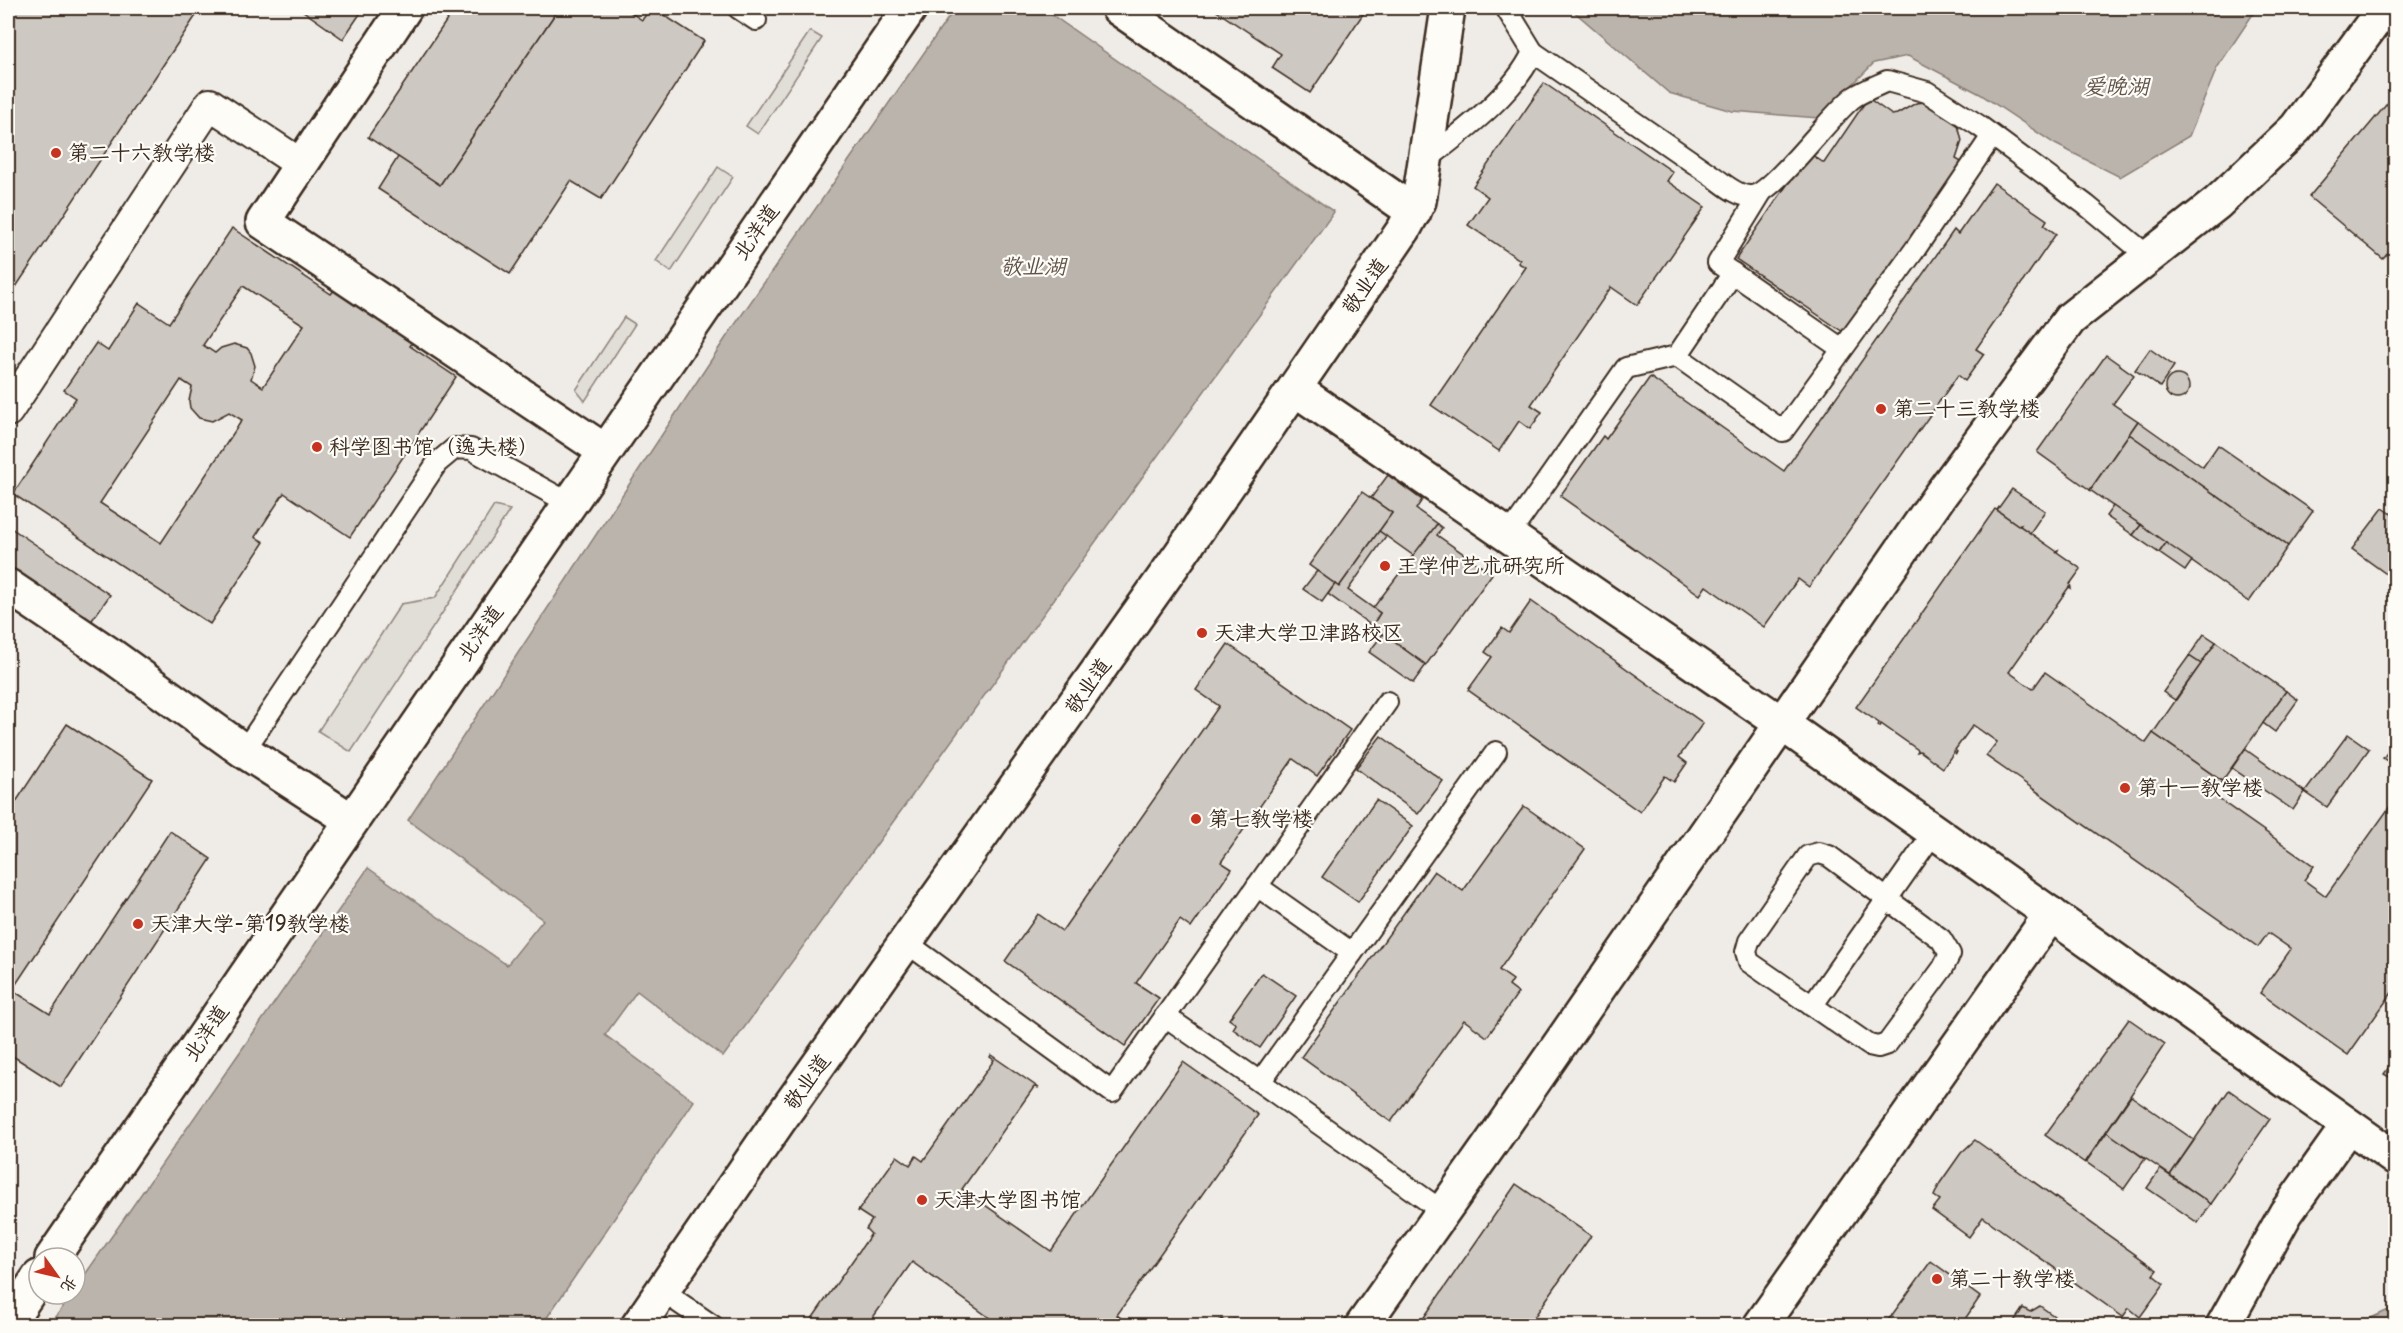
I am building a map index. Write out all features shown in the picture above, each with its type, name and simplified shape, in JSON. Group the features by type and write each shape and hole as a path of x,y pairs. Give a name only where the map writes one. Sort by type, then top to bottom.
{"street":[{"path":"405,8 263,222 605,452"},
{"name":"北洋道","path":"60,1246 910,8"},
{"path":"1118,8 1413,212"},
{"name":"敬业道","path":"638,1326 778,1122 1180,555 1404,229 1419,201 1448,8"},
{"path":"1362,1326 1938,498 2070,319 2217,203 2296,128 2382,8"},
{"path":"8,411 210,104 302,165"},
{"path":"1295,388 1781,723 2396,1159"},
{"path":"8,586 112,656 244,751 351,820"},
{"path":"1761,1326 2051,914"},
{"path":"2223,1326 2286,1213 2348,1126"},
{"path":"8,1323 27,1294"}],"lane":[{"path":"738,8 756,20"},
{"path":"1506,8 1533,52 1742,195 1752,196 1761,193"},
{"path":"1426,160 1491,106 1528,64 1533,52"},
{"path":"1842,349 1718,263 1761,193 1853,98 1887,81 1927,92 2086,205 2149,257"},
{"path":"1677,356 1783,430 1992,136"},
{"path":"1509,536 1626,368 1677,356 1733,273"},
{"path":"244,751 437,463 455,448 471,449 569,503"},
{"path":"907,943 1112,1092 1387,702"},
{"path":"1260,1082 1496,752"},
{"path":"1812,1006 1934,832"},
{"path":"1819,853 1829,856 1941,939 1950,954 1943,968 1887,1044 1878,1047 1869,1045 1812,1006 1749,962 1746,952 1749,941 1808,856 1819,853"},
{"path":"1257,886 1352,953"},
{"path":"1165,1016 1443,1211"},
{"path":"662,1291 713,1326"}],"shaded area":[{"name":"天津大学卫津路校区","path":"8,8 2395,8 2395,1325 8,1325"},
{"path":"810,31 822,38 758,134 746,126"},
{"path":"718,167 733,177 671,272 656,261"},
{"path":"624,317 635,324 585,401 576,390"},
{"path":"494,506 510,510 351,752 318,731 401,604 435,598"}],"water":[{"name":"敬业湖","path":"955,8 1042,8 1334,212 723,1057 637,991 605,1035 694,1101 542,1325 50,1325 63,1306 87,1306 87,1272 368,868 507,965 543,920 408,820 725,339"},
{"name":"爱晚湖","path":"1570,8 2257,8 2217,68 2189,136 2120,177 2055,144 1980,94 1908,56 1874,63 1819,118 1732,111 1669,93"},
{"path":"2395,1307 2395,1325 2356,1325"}],"building":[{"name":"第二十六教学楼","path":"8,8 201,8 8,299"},
{"path":"299,8 364,8 343,39"},
{"path":"455,8 559,8 440,185 368,137"},
{"path":"559,8 624,8 642,20 653,8 704,41 601,199 571,181 510,274 378,189 398,157 440,185"},
{"path":"1212,8 1367,8 1310,93 1272,68 1281,54"},
{"path":"1544,83 1673,172 1667,181 1705,207 1637,305 1611,287 1531,405 1542,412 1530,429 1519,421 1499,451 1431,405 1526,267 1518,263 1520,260 1468,225 1488,197 1473,186"},
{"path":"2396,93 2396,244 2383,259 2309,197"},
{"path":"1868,98 1892,115 1916,103 1925,102 1957,121 1962,141 1956,159 1963,163 1846,334 1736,259 1809,153 1824,163"},
{"name":"第二十三教学楼","path":"1994,183 2047,220 2044,225 2056,234 1976,349 1984,354 1965,381 1958,375 1809,587 1798,579 1764,627 1706,586 1700,595 1560,496 1603,436 1606,439 1650,377 1784,471 1954,230 1958,234"},
{"name":"科学图书馆（逸夫楼）","path":"232,228 331,294 335,289 413,341 410,346 456,377 350,537 284,493 255,537 264,542 210,624 13,494 76,398 64,390 96,343 108,351 139,303 169,323","holes":["243,286 304,325 263,387 251,379 255,366 247,348 234,344 221,348 215,353 203,345","181,380 192,387 190,408 199,418 212,421 229,412 242,420 161,543 100,503"]},
{"path":"2150,349 2174,366 2160,387 2135,370"},
{"path":"2106,355 2134,375 2113,404 2138,421 2090,490 2037,452"},
{"path":"2177,375 2186,378 2189,387 2186,396 2177,399 2168,396 2165,387 2168,378"},
{"path":"2138,421 2203,467 2218,445 2313,511 2288,546 2129,434"},
{"path":"2129,434 2288,546 2249,602 2090,490"},
{"name":"王学仲艺术研究所","path":"1388,475 1422,500 1416,509 1437,524 1414,556 1379,531 1392,513 1371,498"},
{"path":"2012,489 2045,511 2030,533 2020,526 2021,524 2018,525 1997,510"},
{"name":"王学仲艺术研究所","path":"1362,492 1392,513 1339,587 1309,565"},
{"path":"2113,506 2141,525 2133,535 2106,516"},
{"path":"2383,508 2396,517 2396,581 2352,549"},
{"name":"第十一教学楼","path":"1995,509 2018,525 2021,524 2020,526 2056,551 2058,550 2057,552 2081,569 2070,584 2071,588 2069,587 2009,672 2033,689 2045,672 2146,743 2153,733 2222,781 2213,795 2314,866 2304,880 2326,896 2396,798 2396,987 2348,1055 2260,993 2291,949 2268,933 2258,947 1986,756 1997,742 1973,725 1955,750 1956,754 1954,752 1943,768 1920,751 1917,752 1918,750 1881,724 1880,727 1878,726 1879,723 1856,707"},
{"name":"王学仲艺术研究所","path":"1437,524 1442,528 1437,535 1492,574 1426,665 1372,626 1380,613 1373,608"},
{"path":"2141,525 2166,543 2159,553 2133,535"},
{"path":"8,526 110,595 90,623 8,567"},
{"name":"王学仲艺术研究所","path":"1379,531 1386,536 1348,590 1380,613 1372,626 1328,594 1335,584 1339,587"},
{"path":"2166,543 2192,561 2185,571 2159,553"},
{"name":"王学仲艺术研究所","path":"1317,571 1335,584 1322,602 1303,589"},
{"path":"1531,601 1703,723 1679,757 1687,763 1674,782 1665,776 1640,812 1468,690 1492,657 1485,652 1502,628 1509,633"},
{"name":"王学仲艺术研究所","path":"1383,634 1426,665 1413,683 1369,652"},
{"path":"2204,634 2216,642 2201,664 2189,656"},
{"path":"2216,642 2286,691 2222,781 2153,733"},
{"name":"第七教学楼","path":"1228,644 1350,730 1317,776 1293,759 1221,862 1232,869 1191,928 1180,920 1136,983 1159,998 1125,1046 1005,961 1038,914 1062,931 1219,706 1196,690"},
{"path":"2189,656 2201,664 2175,700 2163,692"},
{"path":"2286,691 2298,700 2275,732 2263,723"},
{"name":"天津大学-第19教学楼","path":"67,724 152,779 12,990 50,1014 170,831 211,859 61,1087 8,1053 8,814"},
{"path":"2348,734 2369,749 2327,807 2305,792"},
{"path":"1381,736 1443,781 1418,814 1356,768"},
{"path":"2396,741 2396,756 2390,763 2383,758"},
{"path":"2245,749 2305,792 2293,810 2232,768"},
{"path":"1376,800 1413,826 1358,902 1322,877"},
{"path":"1524,806 1585,849 1499,970 1513,980 1509,986 1518,993 1487,1037 1464,1020 1391,1122 1301,1057 1434,871 1463,891"},
{"path":"1262,973 1296,996 1260,1048 1233,1029 1236,1024 1229,1019"},
{"path":"2129,1019 2165,1044 2085,1163 2045,1135"},
{"name":"天津大学图书馆","path":"991,1055 1039,1088 1034,1087 962,1189 1051,1251 1183,1062 1258,1115 1117,1315 1132,1326 1001,1326 912,1262 867,1326 807,1326 871,1234 866,1229 872,1220 858,1211 897,1156 910,1165 916,1156 923,1161 994,1060 990,1057"},
{"path":"2396,1057 2396,1081 2384,1074"},
{"path":"2229,1090 2270,1119 2211,1204 2170,1175"},
{"path":"2131,1096 2194,1140 2170,1175 2106,1132"},
{"path":"2107,1132 2145,1159 2124,1189 2086,1162"},
{"path":"1975,1140 2157,1270 2153,1275 2164,1284 2140,1317 2129,1308 2123,1317 1983,1217 1969,1237 1932,1210 1940,1200 1934,1196 1940,1183 1961,1153"},
{"path":"2160,1169 2211,1204 2198,1223 2147,1188"},
{"path":"1516,1184 1591,1236 1528,1326 1418,1326"},
{"name":"第二十教学楼","path":"1931,1261 1980,1297 1965,1319 1974,1326 1884,1326"},
{"name":"第二十教学楼","path":"2040,1306 2068,1326 2011,1326 2023,1308 2030,1312"},
{"path":"1221,1319 1226,1322 1234,1319 1244,1326 1216,1326"}],"place":[{"name":"第二十六教学楼","path":"56,153"},
{"name":"第二十三教学楼","path":"1881,409"},
{"name":"科学图书馆（逸夫楼）","path":"317,447"},
{"name":"王学仲艺术研究所","path":"1385,566"},
{"name":"天津大学卫津路校区","path":"1202,633"},
{"name":"第十一教学楼","path":"2125,788"},
{"name":"第七教学楼","path":"1196,819"},
{"name":"天津大学-第19教学楼","path":"138,924"},
{"name":"天津大学图书馆","path":"922,1200"},
{"name":"第二十教学楼","path":"1937,1279"}]}
